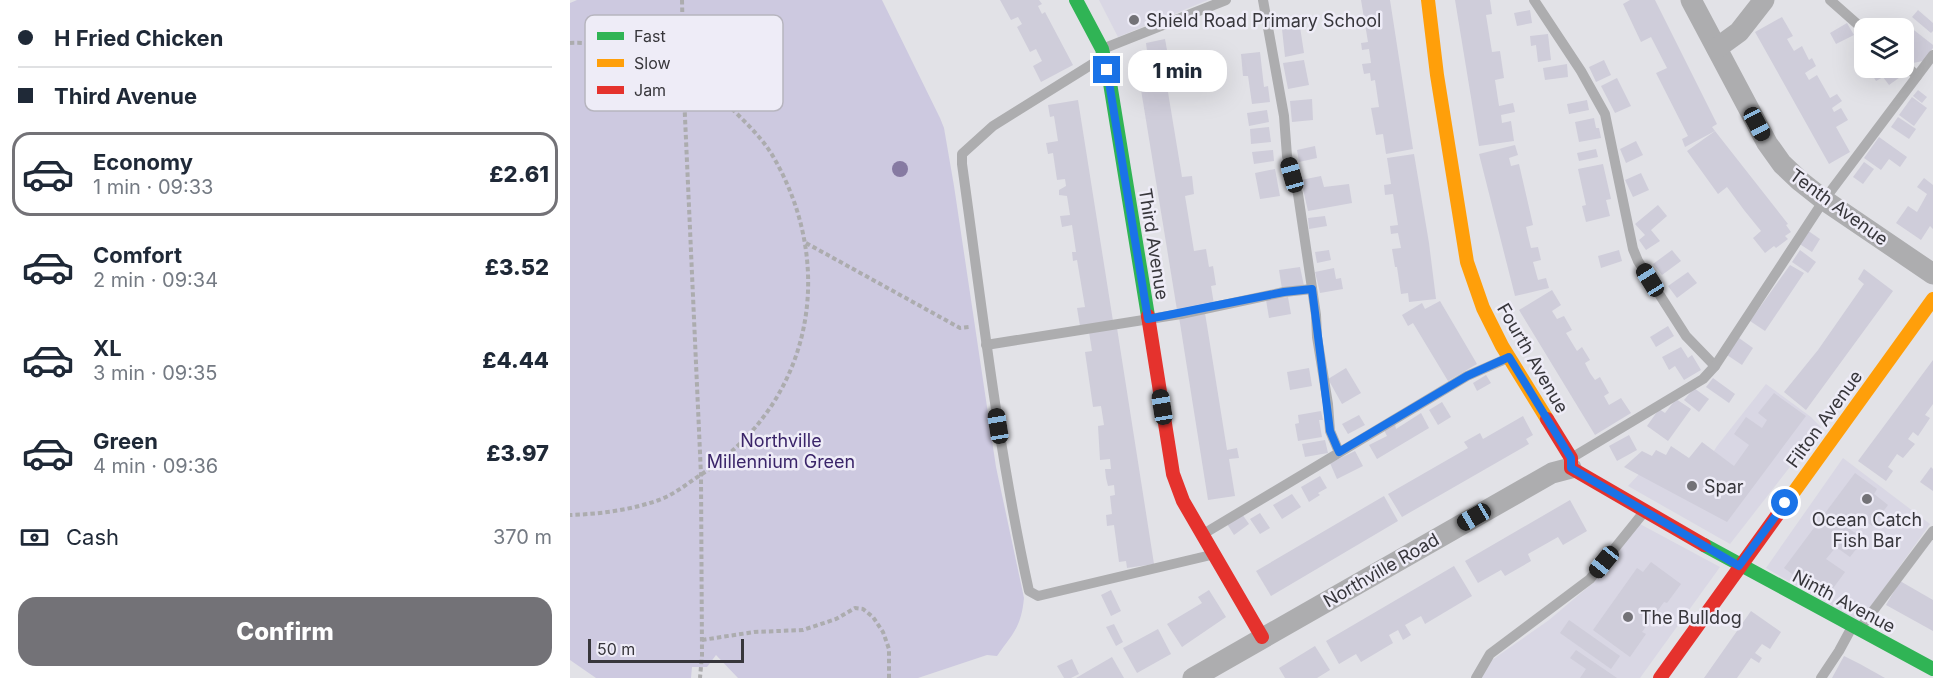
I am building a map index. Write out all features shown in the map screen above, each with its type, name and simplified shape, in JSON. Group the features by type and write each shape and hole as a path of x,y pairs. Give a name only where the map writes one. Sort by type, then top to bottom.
{"street":[{"name":"Third Avenue","path":"1076,0 1103,53 1110,83 1173,474 1183,501 1262,638"},
{"name":"Fourth Avenue","path":"1428,0 1437,75 1467,262 1484,308 1509,357 1571,463 1644,512 1739,566"},
{"name":"Tenth Avenue","path":"1691,0 1767,143 1782,164 1824,200 1933,274"},
{"path":"1717,48 1739,32 1764,0"},
{"name":"Filton Avenue","path":"1660,678 1933,299"},
{"name":"Northville Road","path":"1193,678 1571,463"},
{"name":"Ninth Avenue","path":"1739,566 1933,669"}],"lane":[{"path":"1214,555 1038,596 1029,591 1010,502 986,345 962,154 993,126 1103,53 1226,0"},
{"path":"1263,0 1284,116 1287,156 1298,194 1330,431 1339,452"},
{"path":"1534,0 1581,71 1605,114 1633,249 1638,261 1686,336 1715,366"},
{"path":"1830,0 1854,21"},
{"path":"1571,463 1703,379 1715,366 1824,200 1933,55"},
{"path":"1914,73 1917,76"},
{"path":"986,345 1148,319 1284,292 1312,289"},
{"path":"1202,534 1467,376 1509,357"},
{"path":"1476,678 1490,654 1590,579 1644,512"},
{"path":"1821,678 1856,627 1933,531"}],"path":[{"path":"682,0 682,15"},
{"path":"570,43 585,42"},
{"path":"685,111 702,475 700,678"},
{"path":"570,515 599,514 660,500 682,488 718,465 736,450 772,407 787,378 807,318 809,286 806,242 797,208 774,157 754,131 734,111"},
{"path":"806,242 960,328 971,326"},
{"path":"702,640 754,632 803,630 836,620 855,608 863,609 873,617 883,632 889,648 889,678"}],"shaded area":[{"name":"Shield Road Primary School","path":"1099,0 1208,0 1118,37"},
{"path":"1766,384 1821,427 1730,544 1628,486 1641,472 1704,467 1717,446"},
{"path":"1843,458 1930,524 1860,622 1766,568"},
{"path":"1640,524 1720,567 1640,678 1481,678 1492,660 1549,620 1594,582"}],"green space":[{"name":"Northville Millennium Green","path":"577,0 882,0 944,128 996,467 1024,598 1018,623 997,656 987,655 918,678 738,678 716,655 707,667 692,667 691,678 596,678 570,660 570,3"}],"building":[{"path":"1000,0 1039,0 1042,4 1038,6 1042,14 1045,12 1073,65 1041,82 1033,66 1042,61 1036,49 1030,52 1017,27 1022,24 1018,17 1011,20"},
{"path":"1361,0 1390,0 1413,149 1386,154 1383,134 1376,135 1371,108 1379,107 1375,80 1371,81 1370,73 1364,74 1362,64 1371,63 1369,49 1362,50 1361,43 1368,42"},
{"path":"1455,0 1490,0 1492,14 1486,15 1492,52 1500,51 1504,78 1495,80 1499,106 1513,103 1515,112 1501,115 1502,123 1511,121 1514,141 1479,146"},
{"path":"1630,0 1655,0 1717,124 1712,127 1715,131 1685,147 1682,139 1688,136 1656,73 1667,68 1651,37 1641,42 1623,4"},
{"path":"1530,10 1532,23 1517,26 1514,13"},
{"path":"1918,10 1933,23 1933,31 1931,33 1912,17"},
{"path":"1782,17 1793,36 1787,39 1794,51 1802,46 1809,60 1812,58 1816,66 1805,73 1809,80 1817,75 1830,98 1837,94 1842,101 1832,108 1834,112 1841,108 1848,120 1836,127 1850,152 1829,164 1755,32"},
{"path":"1847,23 1854,35 1836,44 1830,33"},
{"path":"1300,27 1304,53 1285,57 1282,29"},
{"path":"1914,30 1933,45 1923,61 1914,63"},
{"path":"1548,34 1551,60 1538,62 1536,45 1531,46 1530,36"},
{"path":"1165,39 1167,50 1161,51 1164,69 1176,67 1178,78 1166,80 1182,177 1192,176 1194,194 1185,196 1194,251 1206,249 1209,267 1213,266 1216,285 1211,286 1214,304 1177,310 1135,53 1147,51 1146,43"},
{"path":"1260,52 1264,87 1268,86 1270,102 1252,104 1248,76 1243,76 1241,54"},
{"path":"1304,60 1309,85 1288,89 1283,63"},
{"path":"1604,60 1611,75 1596,82 1589,67"},
{"path":"1567,64 1568,77 1545,80 1543,68"},
{"path":"1617,78 1631,106 1615,113 1601,86"},
{"path":"1884,78 1899,78 1889,85"},
{"path":"1918,90 1927,97 1922,103 1913,96"},
{"path":"1912,97 1927,108 1914,126 1899,115"},
{"path":"1312,99 1313,120 1292,122 1290,101"},
{"path":"1078,100 1113,321 1080,326 1077,308 1085,307 1077,260 1073,261 1072,252 1076,252 1072,225 1062,227 1060,216 1070,215 1067,196 1059,195 1059,190 1066,186 1065,179 1057,180 1053,153 1048,154 1046,143 1058,141 1054,116 1050,117 1048,105"},
{"path":"1587,100 1589,110 1569,114 1567,104"},
{"path":"1267,110 1269,122 1249,126 1247,113"},
{"path":"1898,117 1916,129 1909,139 1891,127"},
{"path":"1594,118 1601,138 1579,142 1575,122"},
{"path":"1269,127 1271,142 1251,144 1250,129"},
{"path":"1715,131 1788,224 1786,225 1791,232 1785,236 1788,239 1776,248 1774,246 1765,253 1753,238 1761,231 1727,187 1718,194 1687,151"},
{"path":"1879,137 1907,157 1900,167 1889,159 1881,170 1864,158"},
{"path":"1636,141 1643,155 1626,163 1620,149"},
{"path":"1515,145 1518,155 1509,158 1511,166 1519,164 1533,225 1526,227 1528,236 1531,248 1538,247 1541,260 1533,262 1538,280 1546,278 1549,288 1515,296 1479,154"},
{"path":"1315,146 1317,158 1299,162 1297,150"},
{"path":"1596,149 1598,157 1579,161 1577,153"},
{"path":"1273,150 1274,161 1254,164 1252,152"},
{"path":"1414,154 1436,299 1409,302 1408,293 1401,294 1392,249 1401,248 1398,233 1391,234 1390,226 1398,225 1393,194 1385,195 1384,185 1391,184 1387,158"},
{"path":"1864,162 1874,169 1863,184 1853,177"},
{"path":"1603,164 1611,199 1606,200 1610,216 1586,222 1582,206 1586,205 1578,169"},
{"path":"1275,169 1280,196 1260,199 1255,173"},
{"path":"1641,173 1649,190 1633,197 1625,180"},
{"path":"1321,176 1324,187 1349,184 1352,203 1308,211 1301,180"},
{"path":"1924,178 1933,185 1933,229 1930,226 1921,240 1896,223 1908,206 1917,212 1927,194 1917,187"},
{"path":"1658,205 1667,216 1651,230 1660,241 1646,250 1639,240 1645,235 1635,224"},
{"path":"1325,216 1327,226 1309,229 1308,218"},
{"path":"1807,230 1820,239 1812,252 1798,243"},
{"path":"1329,250 1331,260 1317,263 1315,252"},
{"path":"1619,250 1622,261 1601,268 1598,256"},
{"path":"1672,250 1681,261 1662,275 1653,264"},
{"path":"1800,250 1816,262 1808,273 1792,262"},
{"path":"1790,265 1804,273 1765,331 1750,321"},
{"path":"1300,267 1304,286 1282,289 1279,270"},
{"path":"1334,268 1336,279 1341,278 1343,289 1320,293 1315,272"},
{"path":"1864,269 1893,291 1806,410 1784,392 1818,350 1864,284 1858,279"},
{"path":"1688,272 1697,283 1677,298 1668,286"},
{"path":"1552,290 1561,305 1552,311 1557,319 1564,316 1572,330 1566,333 1577,351 1582,347 1590,360 1585,363 1595,380 1600,377 1609,393 1604,396 1609,405 1621,398 1631,413 1595,435 1519,310"},
{"path":"1288,297 1291,314 1269,318 1266,300"},
{"path":"1440,301 1477,364 1448,381 1413,323 1408,326 1402,315 1422,303 1425,309"},
{"path":"1205,313 1227,450 1237,448 1239,458 1229,459 1235,496 1208,500 1179,317"},
{"path":"1668,326 1674,336 1656,347 1650,337"},
{"path":"1117,328 1154,564 1127,568 1126,561 1119,562 1114,525 1107,526 1106,515 1112,514 1110,496 1115,495 1114,485 1108,486 1106,478 1105,469 1111,469 1110,459 1100,460 1098,426 1104,425 1101,406 1093,407 1085,352 1092,351 1089,332"},
{"path":"1739,338 1753,348 1742,365 1727,355"},
{"path":"1681,347 1688,358 1692,355 1701,370 1684,380 1675,366 1669,370 1662,357"},
{"path":"1933,360 1933,404 1925,415 1930,418 1918,436 1913,432 1908,439 1915,444 1903,458 1897,454 1888,467 1893,471 1886,481 1858,461"},
{"path":"1309,368 1312,386 1290,390 1287,372"},
{"path":"1346,368 1361,393 1342,404 1328,379"},
{"path":"1486,375 1491,383 1477,391 1473,383"},
{"path":"1713,378 1735,394 1729,403 1706,387"},
{"path":"1694,388 1709,399 1699,412 1684,400"},
{"path":"1774,393 1806,416 1727,522 1624,467 1642,451 1652,456 1656,450 1666,455 1671,446 1689,458 1702,442 1734,466 1749,445 1734,434 1746,417 1762,428 1767,420 1758,413"},
{"path":"1676,399 1691,409 1668,441 1647,426 1659,409 1665,413"},
{"path":"1442,402 1451,417 1438,425 1429,410"},
{"path":"1321,411 1323,420 1319,420 1322,437 1298,441 1295,424 1299,423 1298,415"},
{"path":"1421,413 1429,428 1377,459 1369,445 1387,436 1384,430 1395,424 1396,429"},
{"path":"1359,415 1365,425 1348,434 1342,424"},
{"path":"1523,416 1533,435 1526,439 1529,444 1402,517 1388,494 1468,448 1464,442 1480,433 1483,439"},
{"path":"1629,435 1637,450 1617,461 1609,446"},
{"path":"1325,440 1328,453 1305,457 1302,444"},
{"path":"1355,451 1363,466 1337,479 1330,463"},
{"path":"1931,467 1933,469 1933,491 1920,482"},
{"path":"1855,473 1877,489 1874,494 1888,505 1872,526 1857,515 1848,528 1864,539 1850,557 1836,547 1826,559 1845,572 1831,591 1812,577 1806,584 1784,568"},
{"path":"1320,476 1327,488 1309,502 1301,487"},
{"path":"1292,494 1301,507 1282,519 1273,505"},
{"path":"1384,496 1398,521 1271,596 1256,571"},
{"path":"1570,500 1587,531 1563,545 1558,537 1528,554 1531,561 1505,576 1501,570 1478,583 1465,561"},
{"path":"1260,513 1270,528 1260,534 1250,519"},
{"path":"1242,514 1249,524 1234,535 1227,524"},
{"name":"The Bulldog","path":"1651,562 1681,584 1667,603 1664,602 1642,632 1646,634 1630,657 1593,630 1637,568 1643,572"},
{"path":"1454,566 1472,596 1425,624 1421,616 1405,625 1411,635 1403,640 1398,630 1389,635 1393,643 1361,662 1356,654 1339,664 1326,641"},
{"path":"1900,581 1933,600 1933,631 1886,605"},
{"path":"1111,590 1121,611 1111,616 1101,595"},
{"path":"1209,590 1226,617 1182,647 1167,624 1202,603 1198,597"},
{"path":"1751,611 1781,632 1770,649 1762,644 1755,653 1762,658 1759,663 1751,658 1737,678 1704,678"},
{"path":"1569,620 1620,656 1611,669 1560,633"},
{"path":"1114,624 1123,642 1116,646 1106,627"},
{"path":"1158,629 1171,654 1137,673 1123,648"},
{"path":"1315,646 1330,670 1317,678 1285,678 1279,668"},
{"path":"1576,650 1617,678 1580,678 1586,669 1570,658"},
{"path":"1844,656 1860,664 1885,678 1832,678"},
{"path":"1112,657 1124,678 1076,678 1093,668"},
{"path":"1072,659 1079,674 1071,678 1064,678 1057,666"}],"traffic: fast":[{"path":"1076,0 1102,49 1110,83 1148,316"},
{"path":"1704,545 1933,669"}],"traffic: slow":[{"path":"1428,0 1437,75 1467,262 1483,308 1502,346 1547,419"},
{"path":"1786,503 1933,299"}],"traffic: jam":[{"path":"1148,316 1173,474 1183,501 1262,637"},
{"path":"1547,419 1571,458 1571,468 1704,545"},
{"path":"1660,678 1786,503"}],"place":[{"name":"Shield Road Primary School","path":"1134,20"},
{"name":"Spar","path":"1692,486"},
{"name":"Ocean Catch Fish Bar","path":"1867,499"},
{"name":"The Bulldog","path":"1628,617"}],"route":[{"path":"1107,70 1148,319 1284,292 1312,289 1330,431 1339,452 1467,376 1509,357 1571,458 1571,468 1739,566 1785,503"}]}
